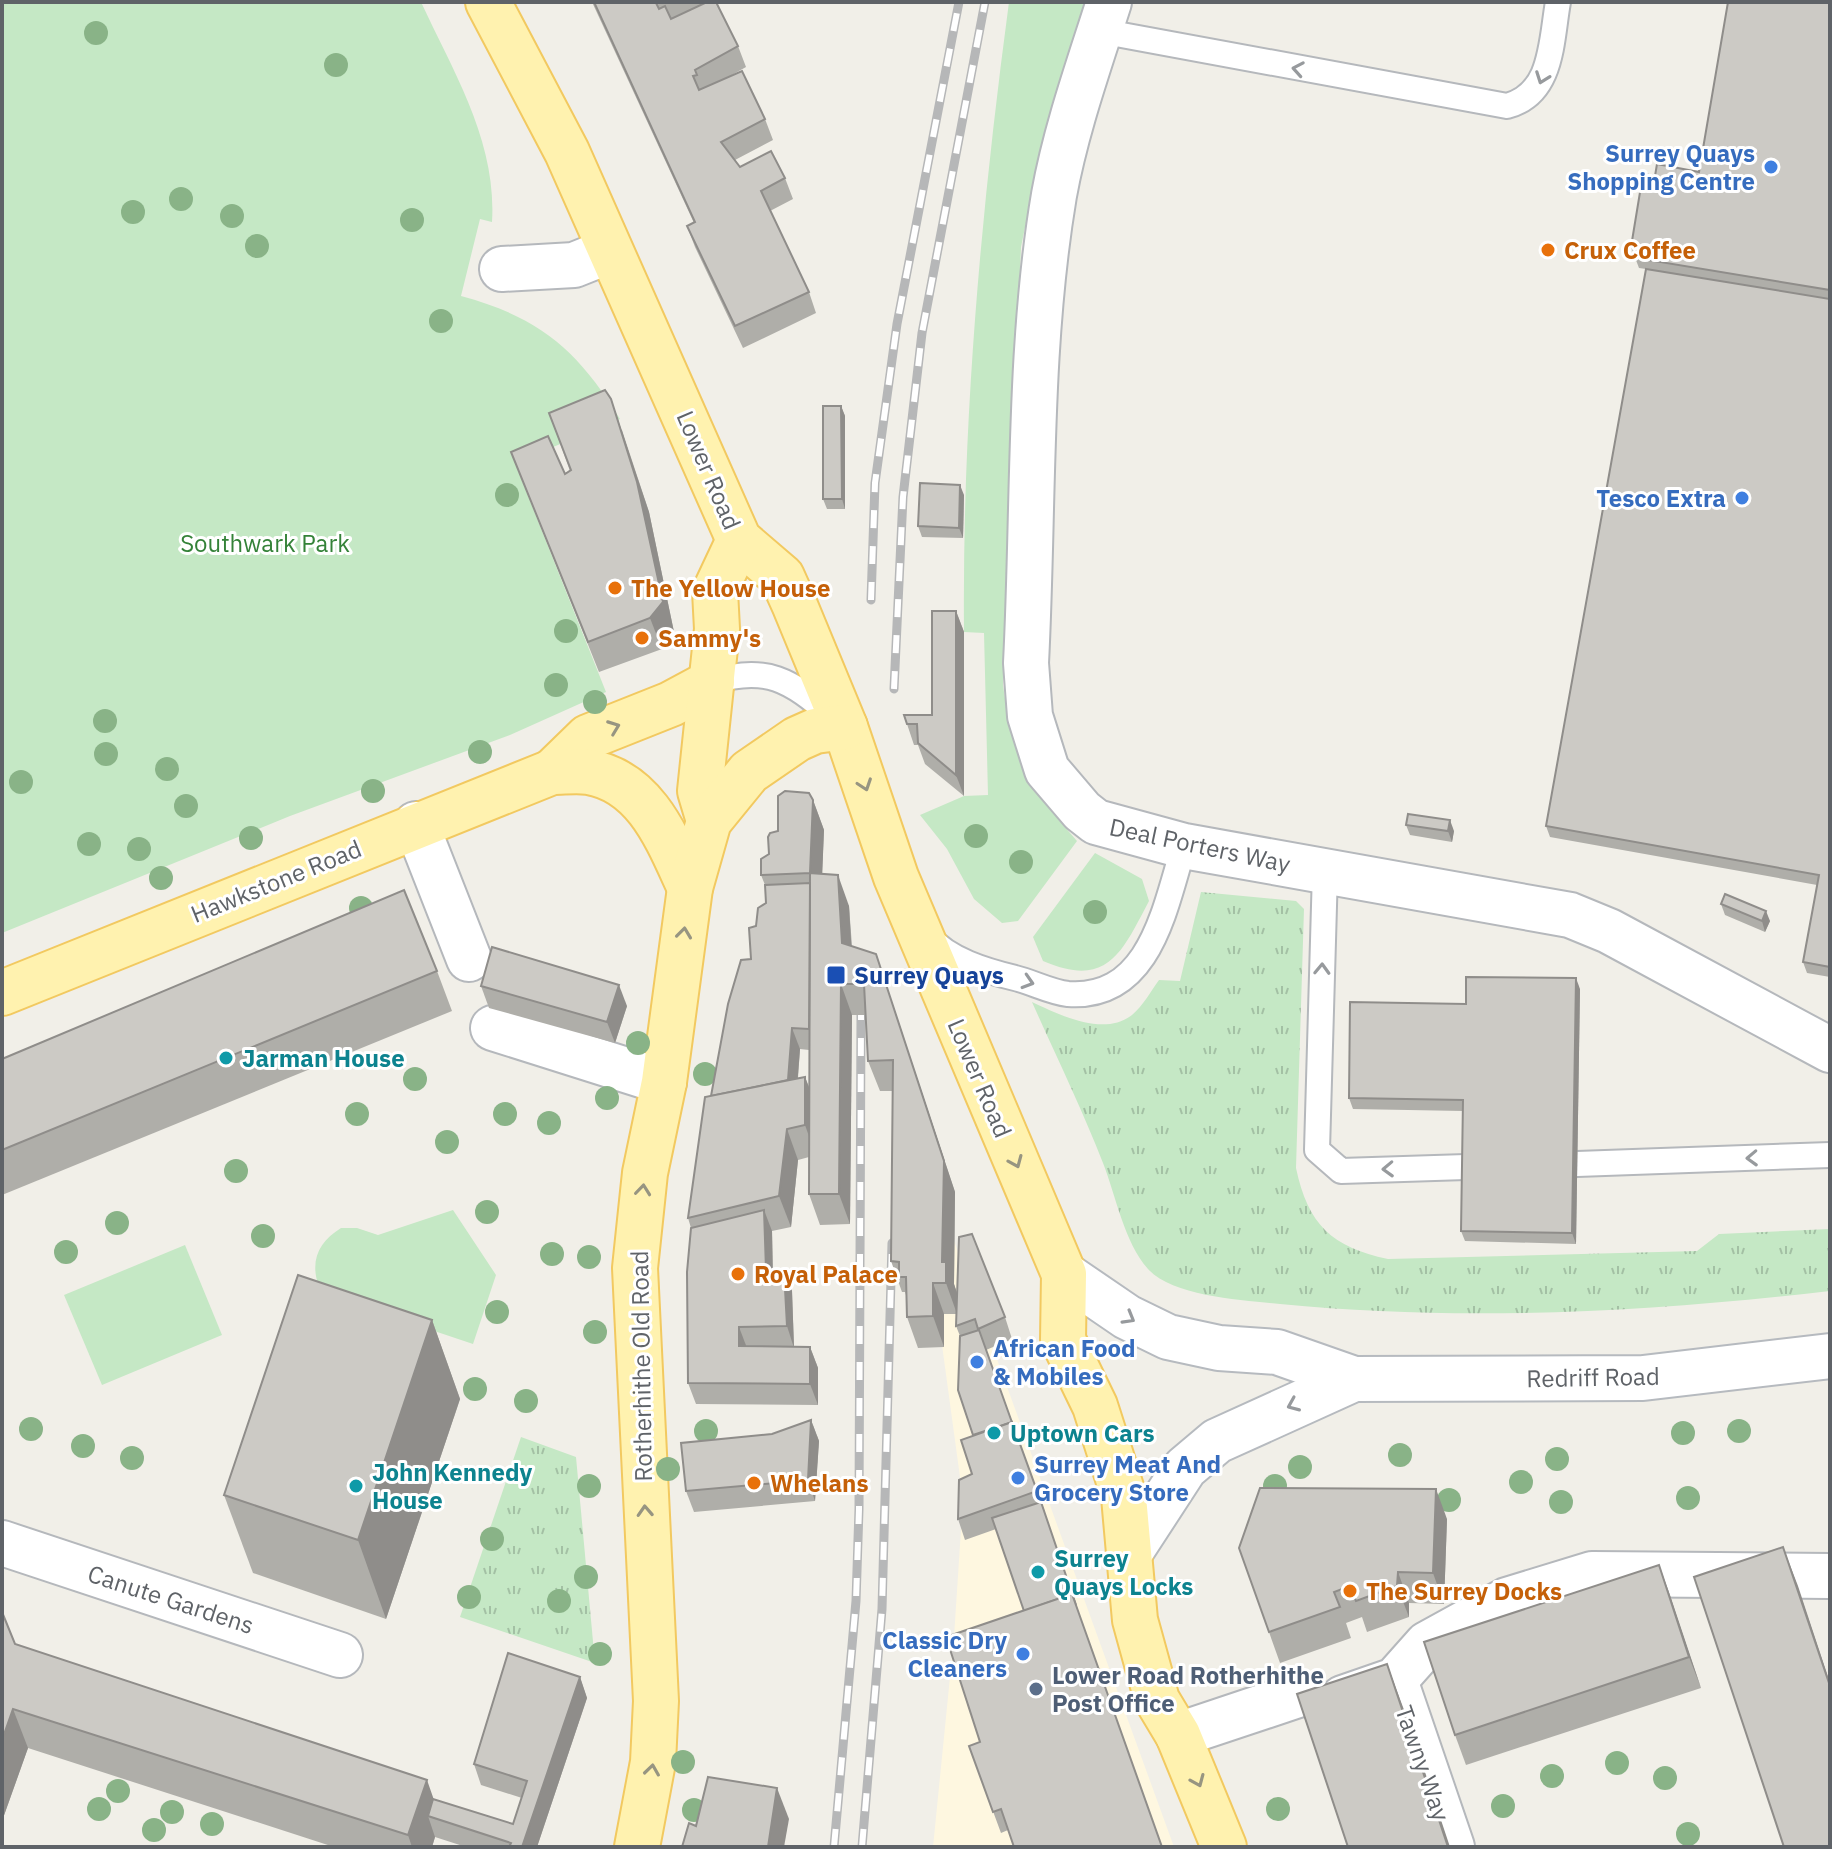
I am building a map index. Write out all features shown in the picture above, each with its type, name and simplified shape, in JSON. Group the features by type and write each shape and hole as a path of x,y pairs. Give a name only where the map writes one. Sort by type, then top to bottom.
{"main road":[{"name":"Lower Road","path":"488,2 567,152 609,251 691,425 739,540 782,577 845,727 914,919 1064,1274 1063,1340 1095,1406 1124,1497 1135,1620 1157,1700 1178,1735 1224,1847"},
{"name":"Rotherhithe Old Road","path":"709,821 700,791 717,629 715,591 739,540"},
{"name":"Hawkstone Road","path":"552,772 588,737 671,704 712,682"},
{"name":"Rotherhithe Old Road","path":"637,1847 653,1762 656,1701 635,1268 645,1173 664,1082 690,888 709,821 743,778 769,757 815,731 845,727"},
{"name":"Hawkstone Road","path":"2,993 416,824 552,772 589,772 617,782 643,802 662,828 690,888"}],"street":[{"name":"Deal Porters Way","path":"1105,17 1066,141 1054,196 1041,312 1026,663 1030,716 1047,770 1082,811 1096,822 1184,846 1570,915 1609,931 1830,1050"},
{"path":"502,269 574,265 609,251"},
{"path":"416,824 469,959"},
{"path":"493,1028 664,1082"},
{"name":"Redriff Road","path":"1064,1274 1127,1317 1168,1337 1219,1348 1277,1352 1354,1379 1643,1378 1830,1356"},
{"name":"Redriff Road","path":"1129,1554 1163,1497 1185,1468 1207,1448 1226,1434 1354,1379"},
{"name":"Canute Gardens","path":"2,1543 340,1655"},
{"name":"Tawny Way","path":"1343,1698 1395,1680 1427,1644 1507,1600 1592,1574 1830,1576"},
{"name":"Tawny Way","path":"1395,1680 1452,1847"},
{"path":"1178,1735 1298,1695"}],"lane":[{"path":"1105,17 1507,106 1522,102 1538,90 1545,73 1558,2"},
{"path":"712,682 728,676 782,679 800,688 845,727"},
{"path":"914,919 933,943 987,971 1066,994 1090,992 1115,984 1135,970 1151,947 1184,846"},
{"path":"1325,871 1317,1150 1341,1171 1466,1167"},
{"path":"1577,1164 1830,1155"}],"shaded area":[{"path":"912,1125 1174,1847 933,1847 954,1637 963,1499"}],"green space":[{"name":"Southwark Park","path":"2,2 421,2 471,109 488,164 492,192 492,222 480,219 461,296 513,314 554,340 588,374 620,419 515,463 606,692 510,735 290,816 2,933"},
{"path":"1009,2 1088,2 1043,140 1021,247 1003,685 1012,730 1026,769 1048,805 1077,841 1018,921 1002,923 974,899 947,849 920,815 964,796 988,795 984,633 964,632 966,474 982,238"},
{"path":"1095,853 1142,879 1149,901 1121,950 1098,968 1083,971 1065,969 1043,961 1033,937"},
{"path":"1201,892 1296,901 1304,909 1296,1168 1308,1205 1316,1219 1337,1240 1388,1259 1697,1251 1719,1234 1830,1229 1830,1291 1624,1309 1418,1313 1229,1299 1174,1286 1159,1278 1148,1269 1133,1246 1095,1143 1032,1002 1069,1018 1095,1024 1121,1021 1132,1015 1159,980 1180,981"},
{"path":"453,1210 496,1275 473,1344 336,1298 318,1284 316,1259 322,1245 341,1228 357,1228 378,1235"},
{"path":"185,1245 222,1335 102,1385 64,1295"},
{"path":"521,1437 576,1457 595,1663 460,1617"}],"building":[{"path":"594,2 658,2 659,9 665,6 671,19 707,2 716,2 738,46 695,70 697,75 693,76 699,90 742,71 765,119 721,142 740,167 771,151 785,178 761,191 809,292 735,326 687,226 695,222"},
{"name":"Surrey Quays Shopping Centre","path":"1728,2 1830,2 1830,290 1642,259 1643,249 1631,247 1643,174 1655,176 1657,164 1699,172"},
{"name":"Tesco Extra","path":"1646,269 1830,299 1830,967 1803,962 1819,875 1546,826"},
{"path":"605,390 611,399 637,482 663,602 650,618 588,642 511,452 548,436 565,474 571,470 549,413"},
{"path":"823,406 841,406 842,499 823,499"},
{"path":"920,483 960,485 959,528 918,526"},
{"path":"932,611 956,611 956,775 918,743 917,724 907,724 904,715 932,715"},
{"path":"785,791 809,793 813,800 810,873 761,875 761,859 769,854 768,837 770,833 778,831 778,796"},
{"path":"1408,814 1450,820 1448,831 1406,825"},
{"path":"810,873 838,875 842,943 876,954 944,1161 942,1262 946,1262 946,1283 933,1283 933,1316 907,1317 906,1277 899,1277 899,1262 891,1261 893,1060 868,1061 864,984 841,984 839,1194 809,1194"},
{"path":"810,883 809,1029 792,1028 788,1080 711,1096 728,1004 741,960 751,959 749,928 756,926 758,908 766,903 765,885"},
{"path":"404,890 437,971 2,1150 2,1059"},
{"path":"1725,894 1766,911 1762,921 1721,904"},
{"path":"492,947 619,985 607,1022 481,986"},
{"path":"1466,977 1576,978 1572,1233 1461,1231 1463,1100 1349,1098 1350,1002 1466,1004"},
{"path":"805,1077 805,1125 787,1129 779,1196 688,1218 705,1097"},
{"path":"764,1210 766,1270 784,1270 787,1326 739,1327 739,1346 810,1347 810,1384 688,1383 687,1272 691,1228"},
{"path":"972,1234 1005,1317 978,1329 975,1319 956,1326 959,1237"},
{"path":"298,1275 432,1320 358,1540 224,1495"},
{"path":"979,1330 1012,1422 973,1435 958,1390 960,1336"},
{"path":"811,1420 808,1480 686,1491 681,1443 772,1434"},
{"path":"1012,1422 1037,1491 958,1519 959,1480 972,1474 961,1440"},
{"name":"The Surrey Docks","path":"1260,1488 1436,1489 1433,1573 1398,1572 1397,1586 1356,1601 1350,1586 1334,1592 1340,1607 1269,1632 1239,1548"},
{"path":"1041,1502 1076,1605 1072,1594 1024,1611 992,1518"},
{"path":"1783,1547 1830,1686 1830,1847 1784,1847 1694,1577"},
{"path":"1659,1565 1689,1657 1455,1735 1424,1642"},
{"path":"1072,1594 1162,1847 1014,1847 1001,1809 993,1812 969,1746 980,1742 946,1637"},
{"path":"2,1612 15,1644 427,1780 408,1835 13,1709 2,1740"},
{"path":"508,1653 580,1677 522,1847 509,1847 511,1843 428,1816 433,1799 513,1824 527,1781 474,1764"},
{"path":"1387,1664 1448,1847 1348,1847 1297,1694"},
{"path":"708,1777 777,1788 768,1847 682,1847 689,1823 696,1826"}],"railway":[{"path":"871,600 875,483 897,324 959,2"},
{"path":"894,689 903,497 922,333 985,2"},
{"path":"834,1847 856,1601 859,1509 861,1015"},
{"path":"862,1847 882,1609 892,1243"}],"place":[{"name":"Surrey Quays Shopping Centre","path":"1771,167"},
{"name":"Crux Coffee","path":"1548,250"},
{"name":"Tesco Extra","path":"1742,498"},
{"name":"The Yellow House","path":"615,588"},
{"name":"Sammy's","path":"642,638"},
{"name":"Surrey Quays","path":"836,975"},
{"name":"Jarman House","path":"226,1058"},
{"name":"Royal Palace","path":"738,1274"},
{"name":"African Food & Mobiles","path":"977,1362"},
{"name":"Uptown Cars","path":"994,1433"},
{"name":"Surrey Meat And Grocery Store","path":"1018,1478"},
{"name":"Whelans","path":"754,1483"},
{"name":"John Kennedy House","path":"356,1486"},
{"name":"Surrey Quays Locks","path":"1038,1572"},
{"name":"The Surrey Docks","path":"1350,1591"},
{"name":"Classic Dry Cleaners","path":"1023,1654"},
{"name":"Lower Road Rotherhithe Post Office","path":"1036,1689"}]}
